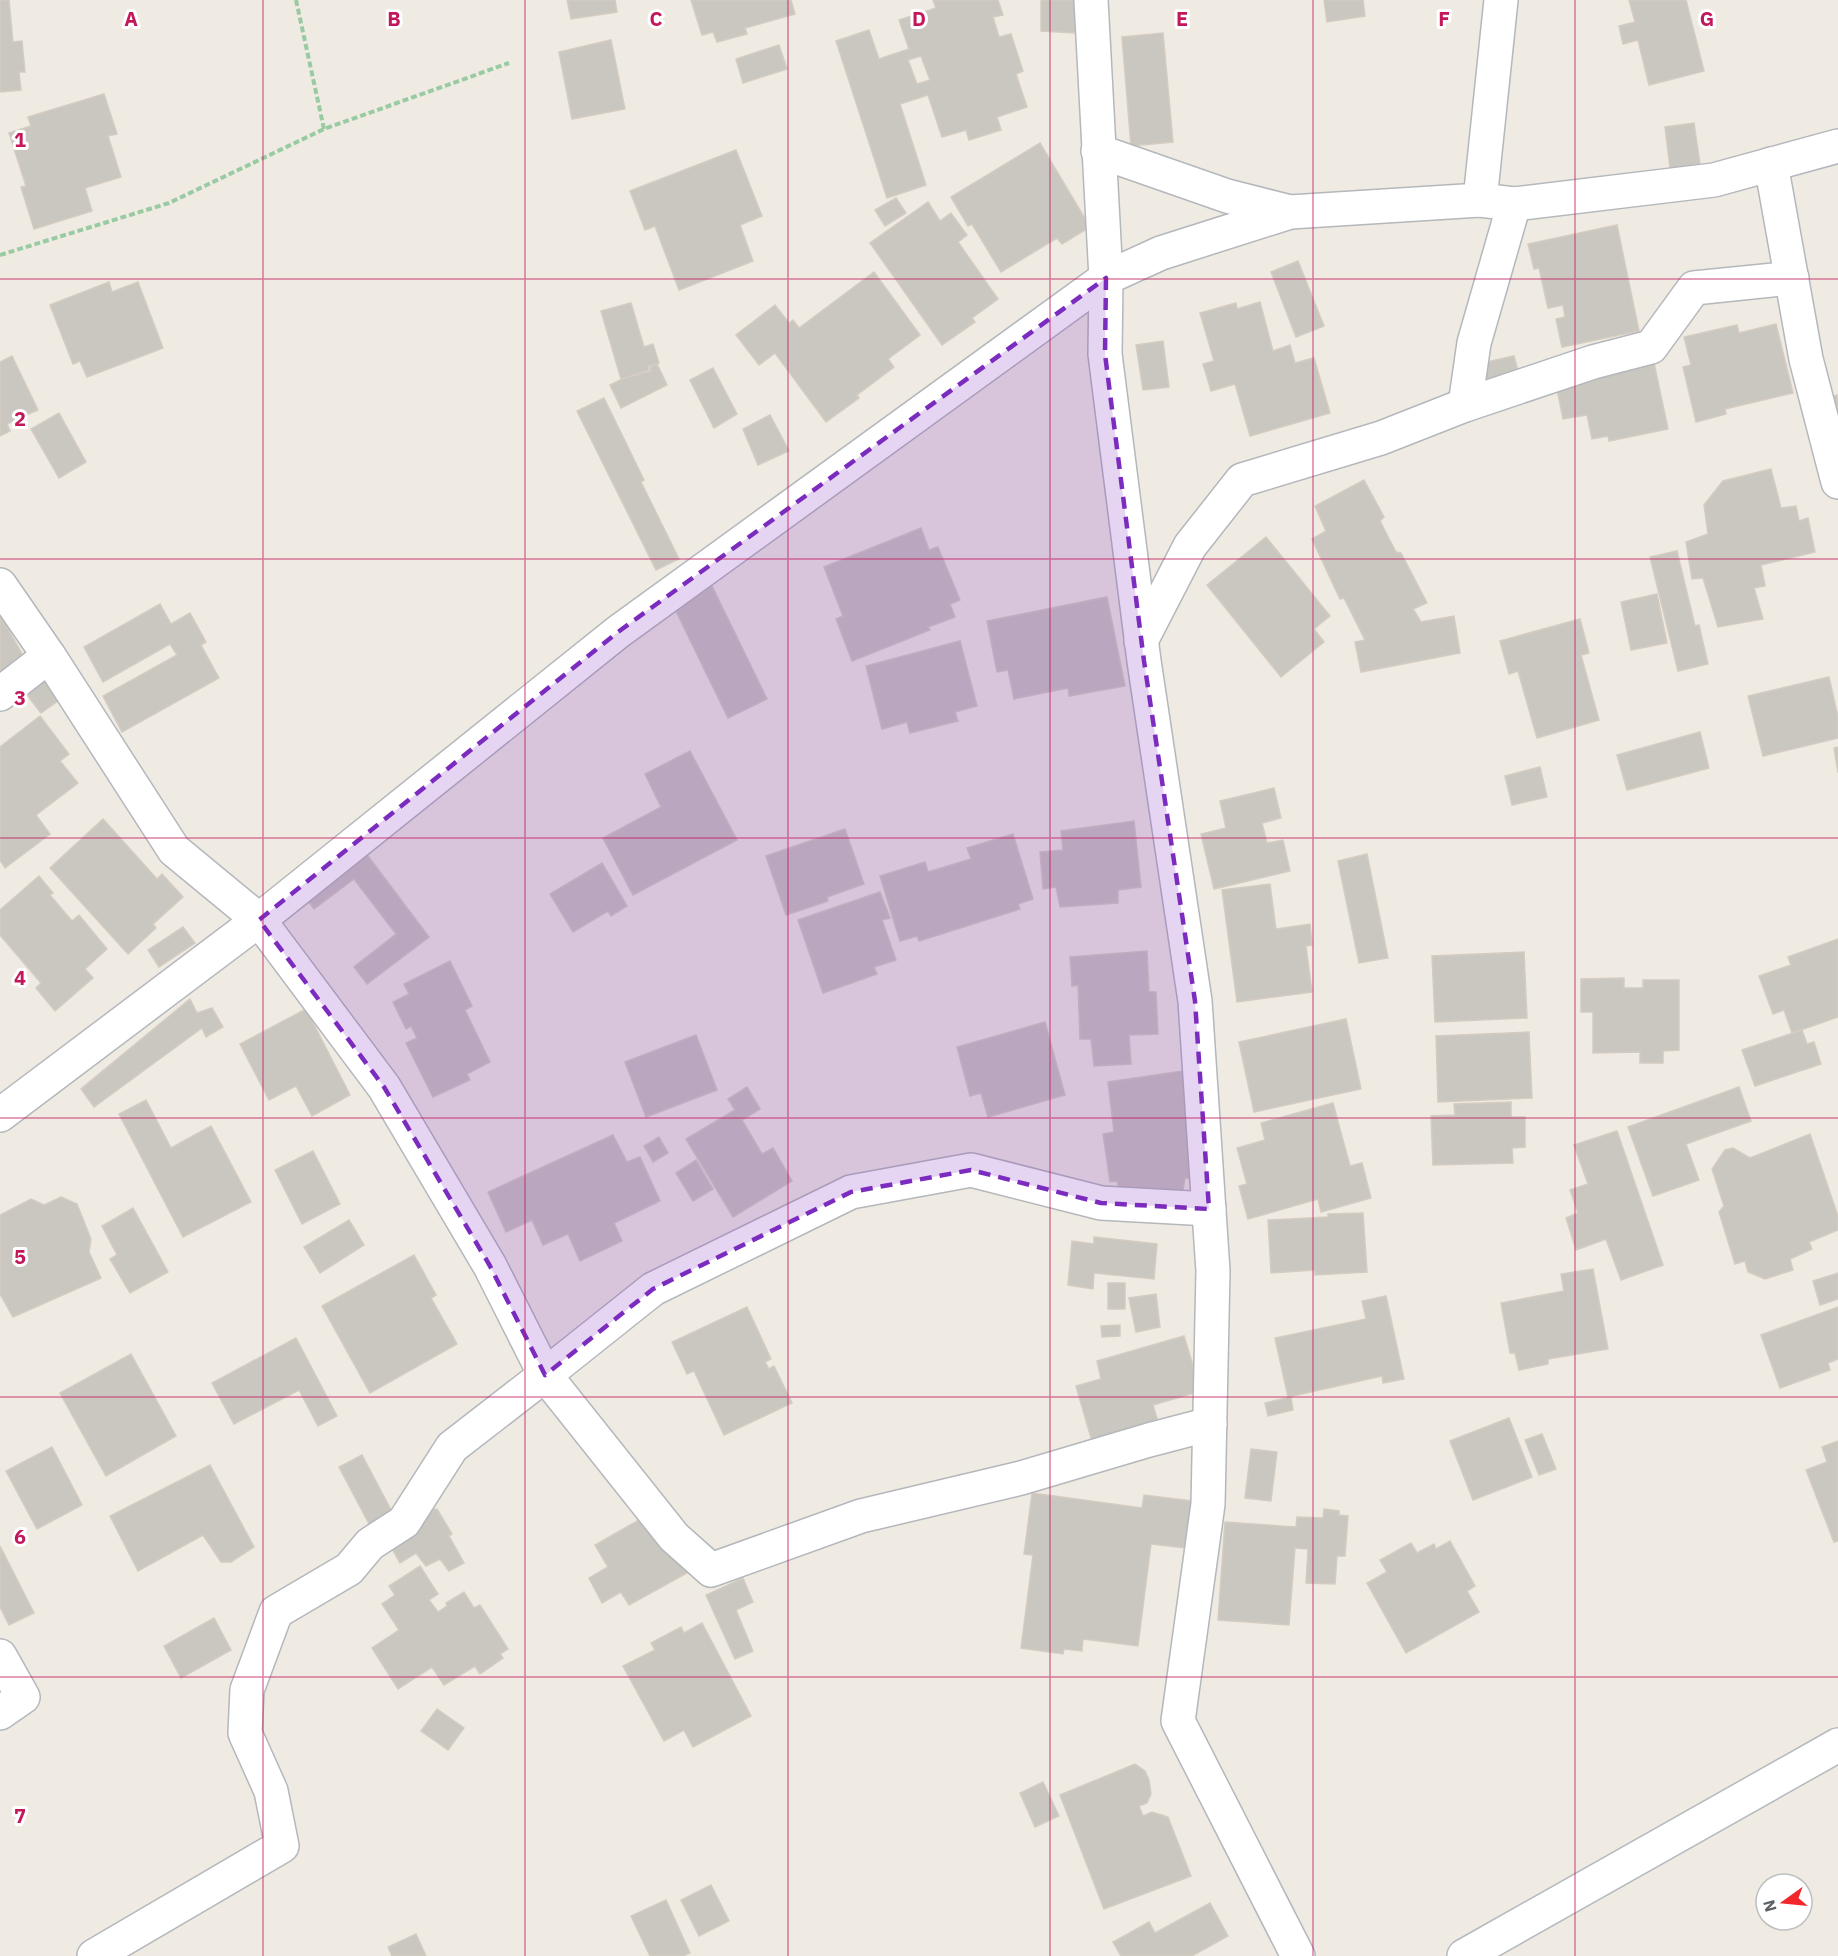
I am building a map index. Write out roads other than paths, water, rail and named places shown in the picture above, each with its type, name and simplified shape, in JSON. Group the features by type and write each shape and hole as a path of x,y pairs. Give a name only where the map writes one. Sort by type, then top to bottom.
{"street":[{"path":"1091,0 1106,278 1106,354 1141,641 1195,1001 1213,1271 1208,1504 1178,1721 1298,1956"},
{"path":"1480,200 1501,0"},
{"path":"0,1115 259,920 618,632 1106,278 1161,253 1290,212 1480,200 1514,204 1714,180 1838,146"},
{"path":"1098,151 1227,196 1290,212"},
{"path":"1771,165 1806,359 1838,482"},
{"path":"1465,405 1474,343 1514,204"},
{"path":"1141,641 1190,546 1242,480 1381,438 1465,405 1593,362 1651,347 1694,288 1792,278"},
{"path":"0,585 49,656 174,850 259,920 384,1087 490,1266 545,1375 674,1537 711,1570 861,1516 1021,1478 1210,1424"},
{"path":"0,694 49,656"},
{"path":"94,1956 282,1846 271,1791 244,1733 247,1690 276,1612 349,1569 370,1544 404,1522 452,1447 653,1289 851,1192 971,1170 1101,1203 1209,1209"},
{"path":"0,1656 23,1697 0,1713"},
{"path":"1464,1956 1838,1745"}]}
